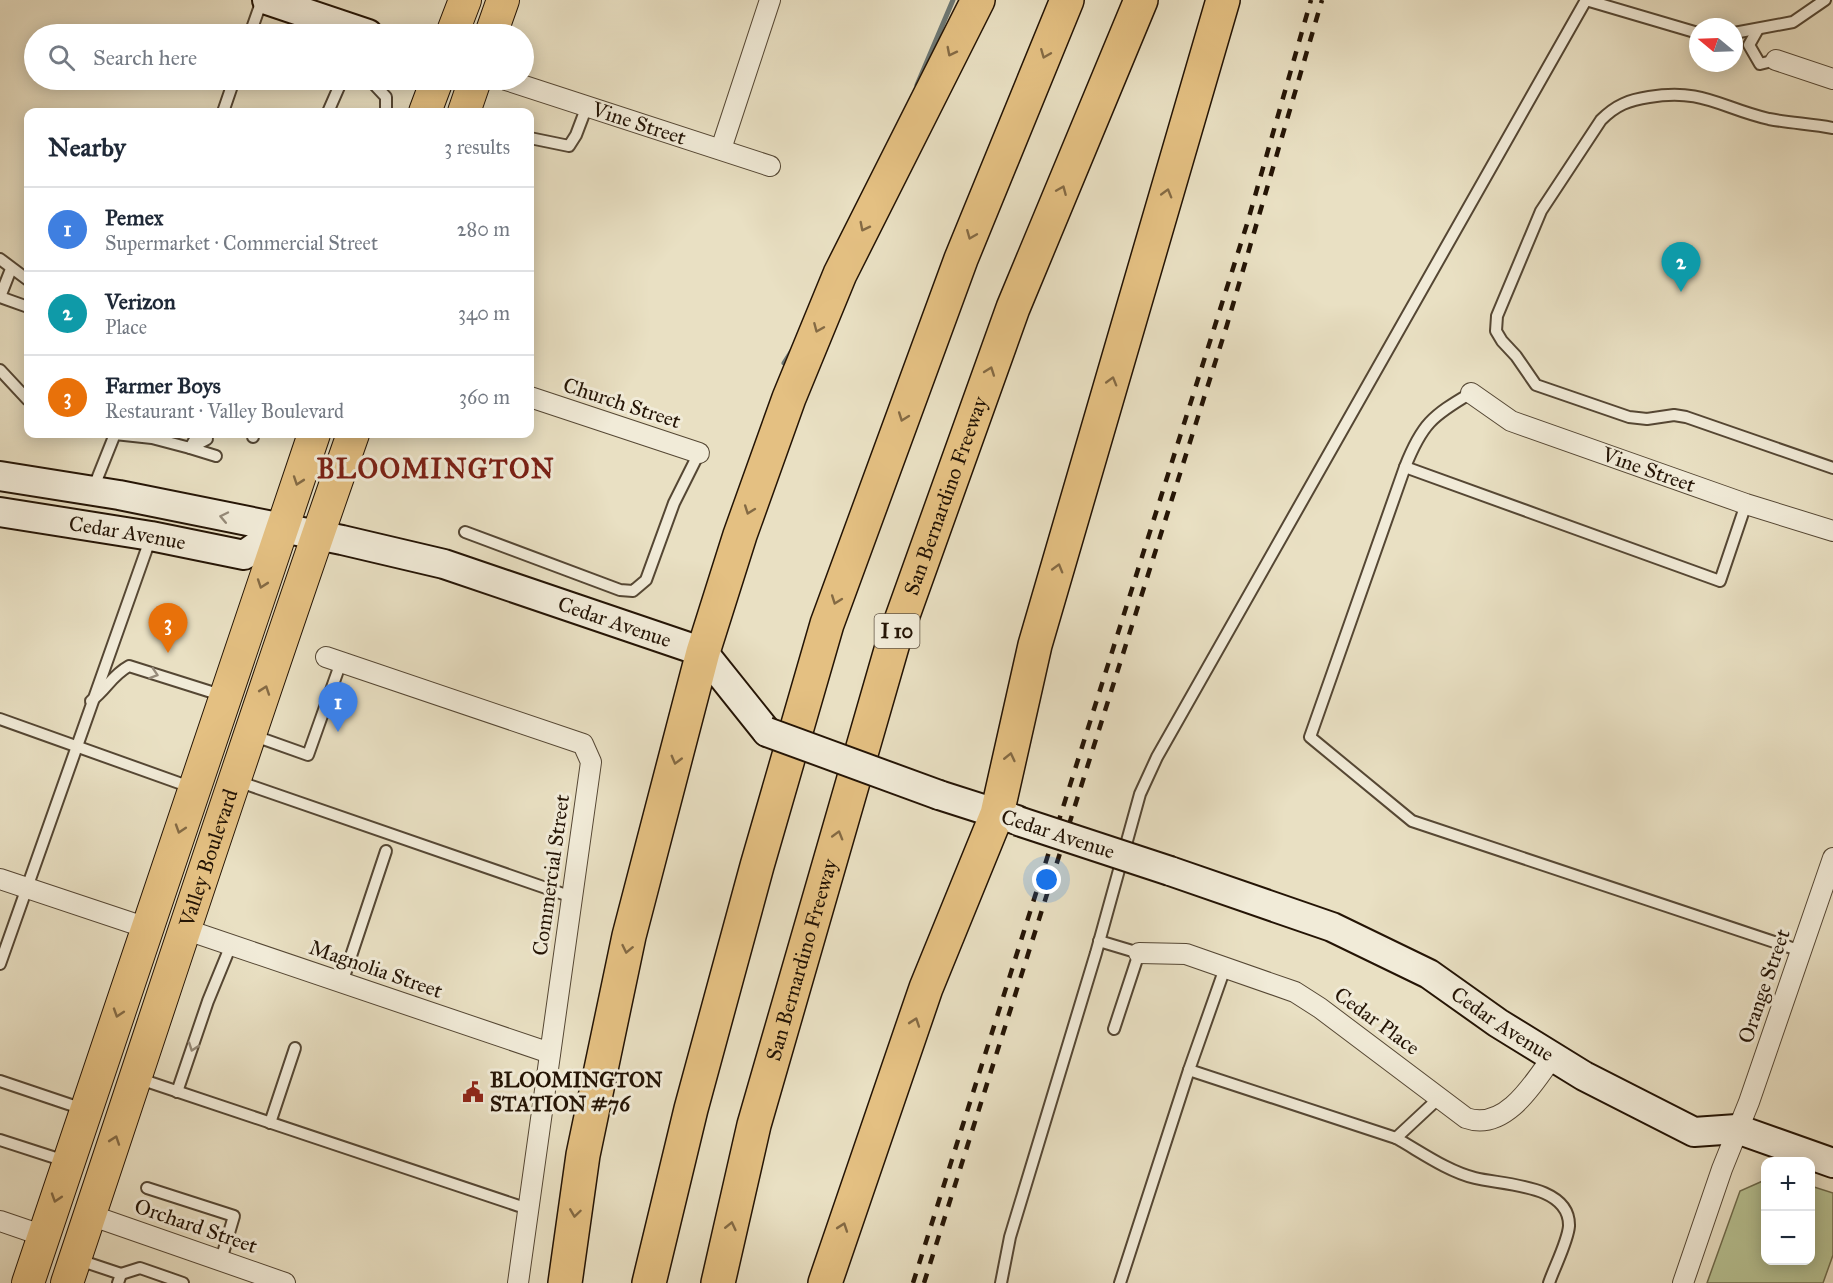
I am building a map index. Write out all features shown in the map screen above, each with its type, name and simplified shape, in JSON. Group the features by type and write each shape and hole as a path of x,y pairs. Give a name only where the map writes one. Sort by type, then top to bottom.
{"highway":[{"path":"565,1283 583,1155 629,936 703,652 740,535 789,398 840,274 978,0"},
{"path":"649,1283 691,1109 827,624 961,259 1067,0"},
{"name":"San Bernardino Freeway","path":"718,1283 754,1125 893,643 1013,308 1141,0"},
{"path":"825,1283 926,988 1007,817 1035,645 1223,0"}],"main road":[{"path":"267,0 338,24"},
{"path":"456,24 465,0"},
{"path":"495,24 503,0"},
{"path":"426,108 433,90"},
{"path":"465,108 472,90"},
{"name":"Valley Boulevard","path":"28,1283 313,438"},
{"name":"Valley Boulevard","path":"71,1271 187,930 234,779 352,438"},
{"path":"0,458 28,481"},
{"name":"Cedar Avenue","path":"0,476 93,491 317,535 444,564 703,652 767,732 939,795 1332,927 1429,974 1498,1023 1584,1076 1694,1132 1737,1129 1833,1163"},
{"name":"Cedar Avenue","path":"0,512 151,536 244,555 281,529"}],"street":[{"path":"721,149 770,0"},
{"path":"1776,60 1833,79"},
{"name":"Vine Street","path":"534,89 770,166"},
{"name":"Vine Street","path":"1471,393 1511,421 1746,504 1833,531"},
{"name":"Church Street","path":"534,398 699,453"},
{"name":"Commercial Street","path":"333,659 583,744 591,762 518,1283"},
{"name":"Orange Street","path":"1683,1283 1833,858"},
{"path":"0,879 147,928"},
{"name":"Magnolia Street","path":"187,930 550,1053"},
{"name":"Cedar Place","path":"1139,953 1186,954 1295,992 1466,1118 1477,1122 1487,1121 1527,1093 1553,1056"},
{"name":"Orchard Street","path":"90,1215 285,1283"},
{"path":"0,1221 44,1236"}],"lane":[{"path":"254,24 262,0"},
{"path":"1001,1283 1010,1237 1099,941 1140,794 1157,758 1383,363 1586,0 1689,30"},
{"path":"1743,32 1792,22 1825,0"},
{"path":"1758,29 1749,45 1760,64 1776,60"},
{"path":"224,108 231,90"},
{"path":"330,108 338,90"},
{"path":"379,90 386,97 386,108"},
{"path":"1833,128 1769,119 1705,98 1678,93 1626,101 1612,109 1601,120 1541,211 1497,316 1496,331 1536,385 1629,417 1647,419 1674,415 1686,417 1833,468"},
{"path":"534,139 569,146 576,135 587,106"},
{"path":"0,258 24,277"},
{"path":"11,269 0,297 24,306"},
{"path":"0,370 24,396"},
{"path":"1471,393 1437,413 1417,436 1310,737 1412,821 1801,951"},
{"path":"93,491 113,438"},
{"path":"161,438 216,456"},
{"path":"190,448 201,438"},
{"path":"465,532 620,590 633,591 646,580 674,503 699,453"},
{"path":"1405,466 1720,581 1746,504"},
{"path":"0,964 75,745 151,536"},
{"path":"250,735 308,755 333,659"},
{"path":"91,701 102,693 113,675 129,666 224,697"},
{"path":"0,719 194,788"},
{"path":"234,779 572,897"},
{"path":"342,983 386,850"},
{"path":"1099,941 1139,953 1114,1029"},
{"path":"177,1092 208,1001 231,945"},
{"path":"1120,1283 1189,1070 1225,968"},
{"path":"270,1123 295,1048"},
{"path":"1189,1070 1396,1138 1474,1178 1513,1184 1552,1196 1564,1209 1569,1226 1549,1283"},
{"path":"136,1078 528,1209"},
{"path":"0,1081 86,1110"},
{"path":"1396,1138 1440,1097"},
{"path":"0,1140 68,1162"},
{"path":"147,1188 234,1215 221,1260"},
{"path":"71,1271 119,1279 140,1268 183,1283"}],"green space":[{"path":"1761,1182 1761,1265 1815,1265 1815,1187 1833,1193 1833,1255 1823,1283 1707,1283 1740,1191"}],"waterway":[{"path":"917,85 953,0"},
{"path":"784,363 791,352"}],"railway":[{"path":"913,1283 1247,224 1311,0"},
{"path":"924,1283 1227,325 1322,0"}],"place":[{"name":"Verizon","path":"1681,292"},
{"name":"Farmer Boys","path":"168,653"},
{"name":"Pemex","path":"338,732"},
{"name":"BLOOMINGTON STATION #76","path":"473,1092"}],"district":[{"name":"BLOOMINGTON","path":"436,468"}]}
